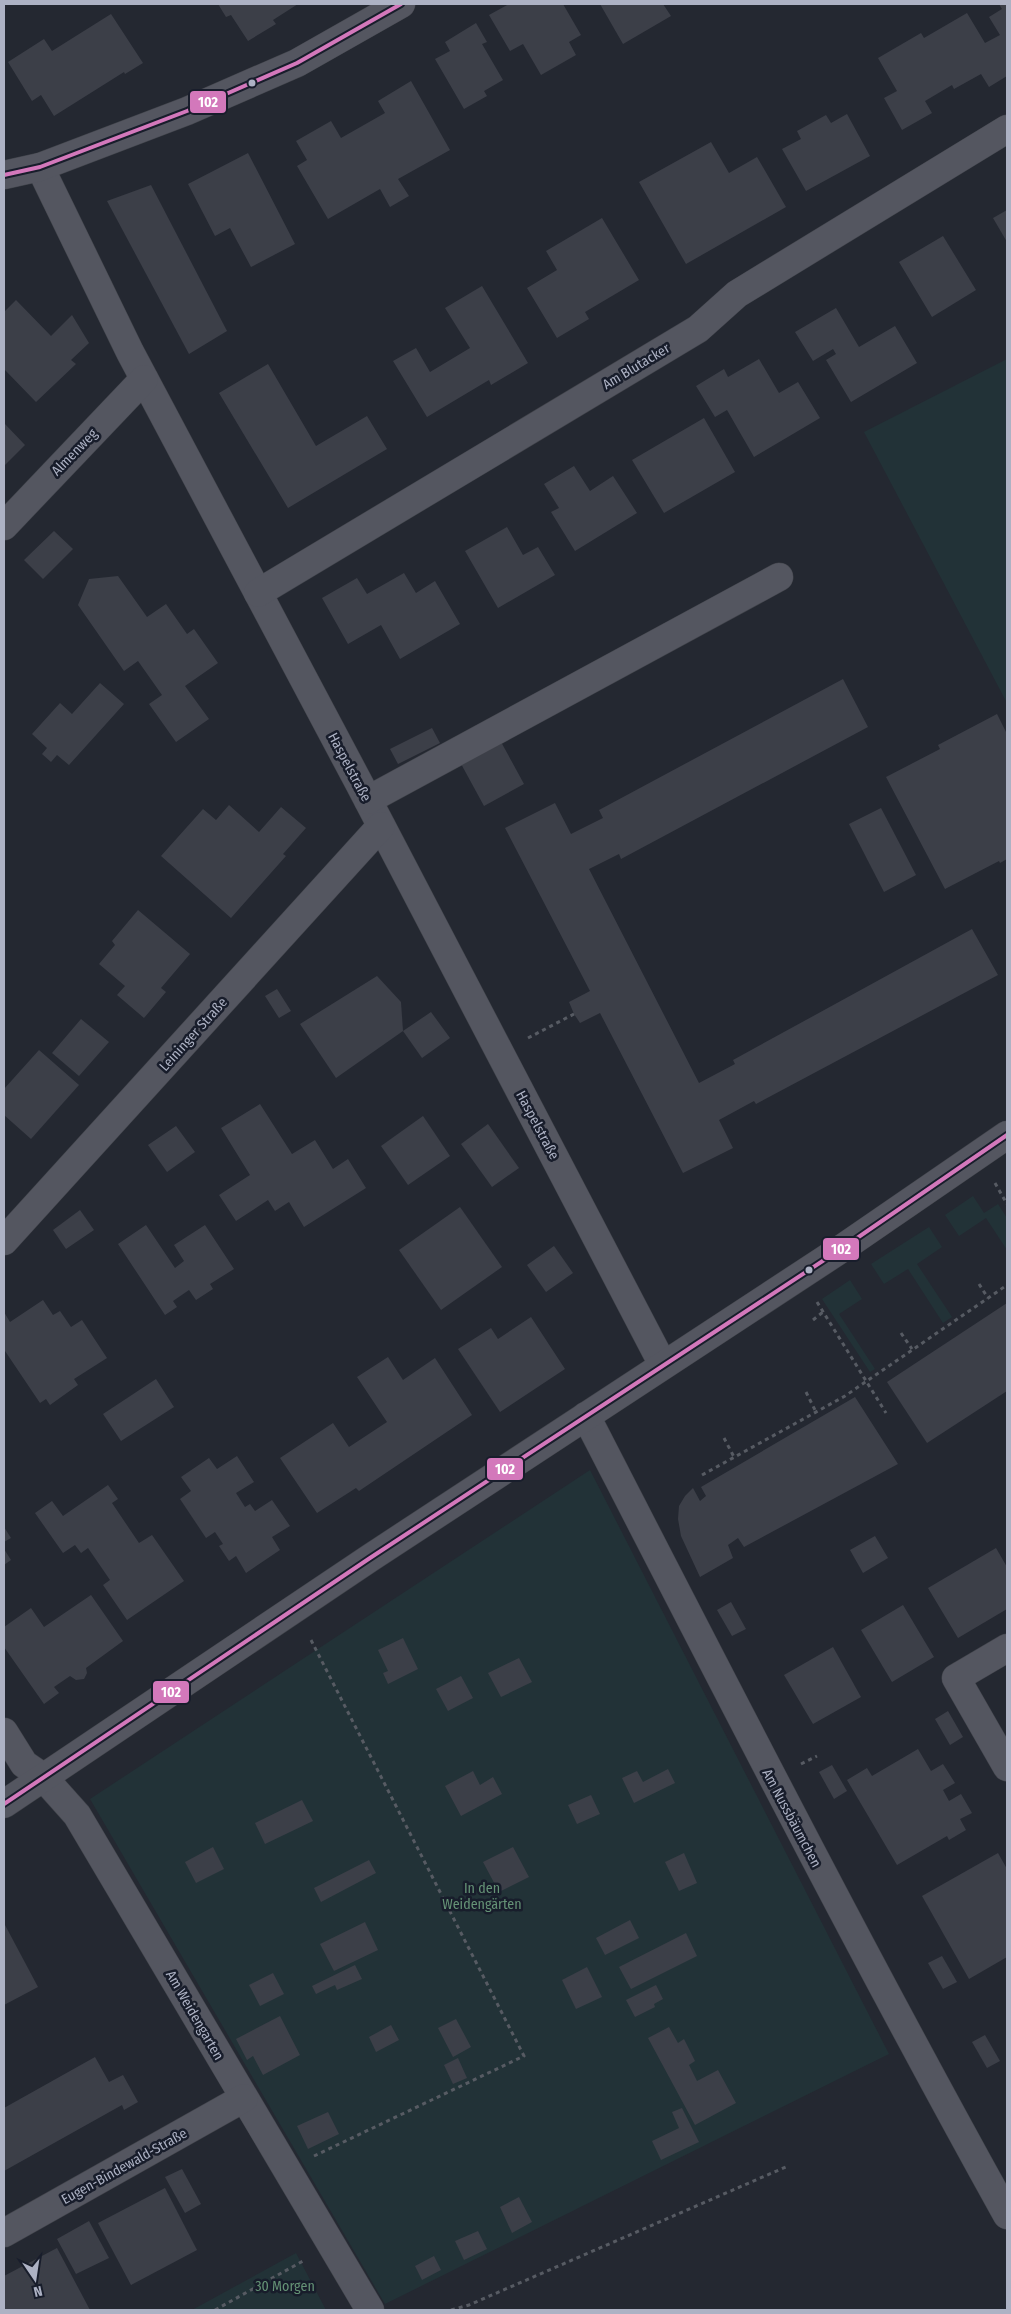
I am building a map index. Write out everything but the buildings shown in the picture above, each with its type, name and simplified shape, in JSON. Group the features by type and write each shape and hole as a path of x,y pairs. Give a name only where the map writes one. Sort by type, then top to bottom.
{"street":[{"path":"4,175 40,167 187,111 297,63 402,4"},
{"name":"Am Blutacker","path":"258,593 698,329 737,294 1007,129"},
{"name":"Haspelstraße","path":"40,167 144,379 368,800 663,1364"},
{"name":"Almenweg","path":"4,526 144,379"},
{"path":"368,800 780,578"},
{"name":"Leininger Straße","path":"4,1241 381,826"},
{"path":"4,1804 1007,1137"},
{"name":"Am Nussbäumchen","path":"586,1416 786,1807 917,2053 1007,2215"},
{"path":"1007,1648 956,1678 1007,1767"},
{"name":"Am Weidengarten","path":"4,1732 24,1764 43,1777 77,1815 370,2310"},
{"name":"Eugen-Bindewald-Straße","path":"4,2233 244,2098"}],"path":[{"path":"522,1041 574,1014"},
{"path":"994,1181 1007,1204"},
{"path":"979,1284 988,1298"},
{"path":"702,1475 845,1396 1007,1285"},
{"path":"815,1299 886,1413"},
{"path":"813,1320 823,1312"},
{"path":"901,1333 912,1349"},
{"path":"806,1392 816,1412"},
{"path":"724,1438 734,1457"},
{"path":"287,2169 524,2056 311,1640"},
{"path":"807,1760 818,1756"},
{"path":"451,2310 470,2305 788,2166"},
{"path":"215,2310 332,2245"}],"green space":[{"path":"1007,359 1007,703 864,432"},
{"path":"973,1196 984,1213 998,1204 1007,1218 1007,1250 986,1218 959,1236 945,1215"},
{"path":"929,1227 942,1247 917,1264 952,1317 943,1323 908,1269 884,1284 871,1264"},
{"path":"850,1280 862,1299 839,1314 875,1369 870,1372 822,1299"},
{"name":"In den Weidengärten","path":"590,1470 889,2054 385,2304 90,1799"},
{"name":"30 Morgen","path":"296,2253 326,2310 192,2310"}],"transit line":[{"name":"102","path":"4,175 40,167 187,111 297,63 401,4"},
{"name":"102","path":"4,1804 370,1558 844,1247 1007,1135"}]}
